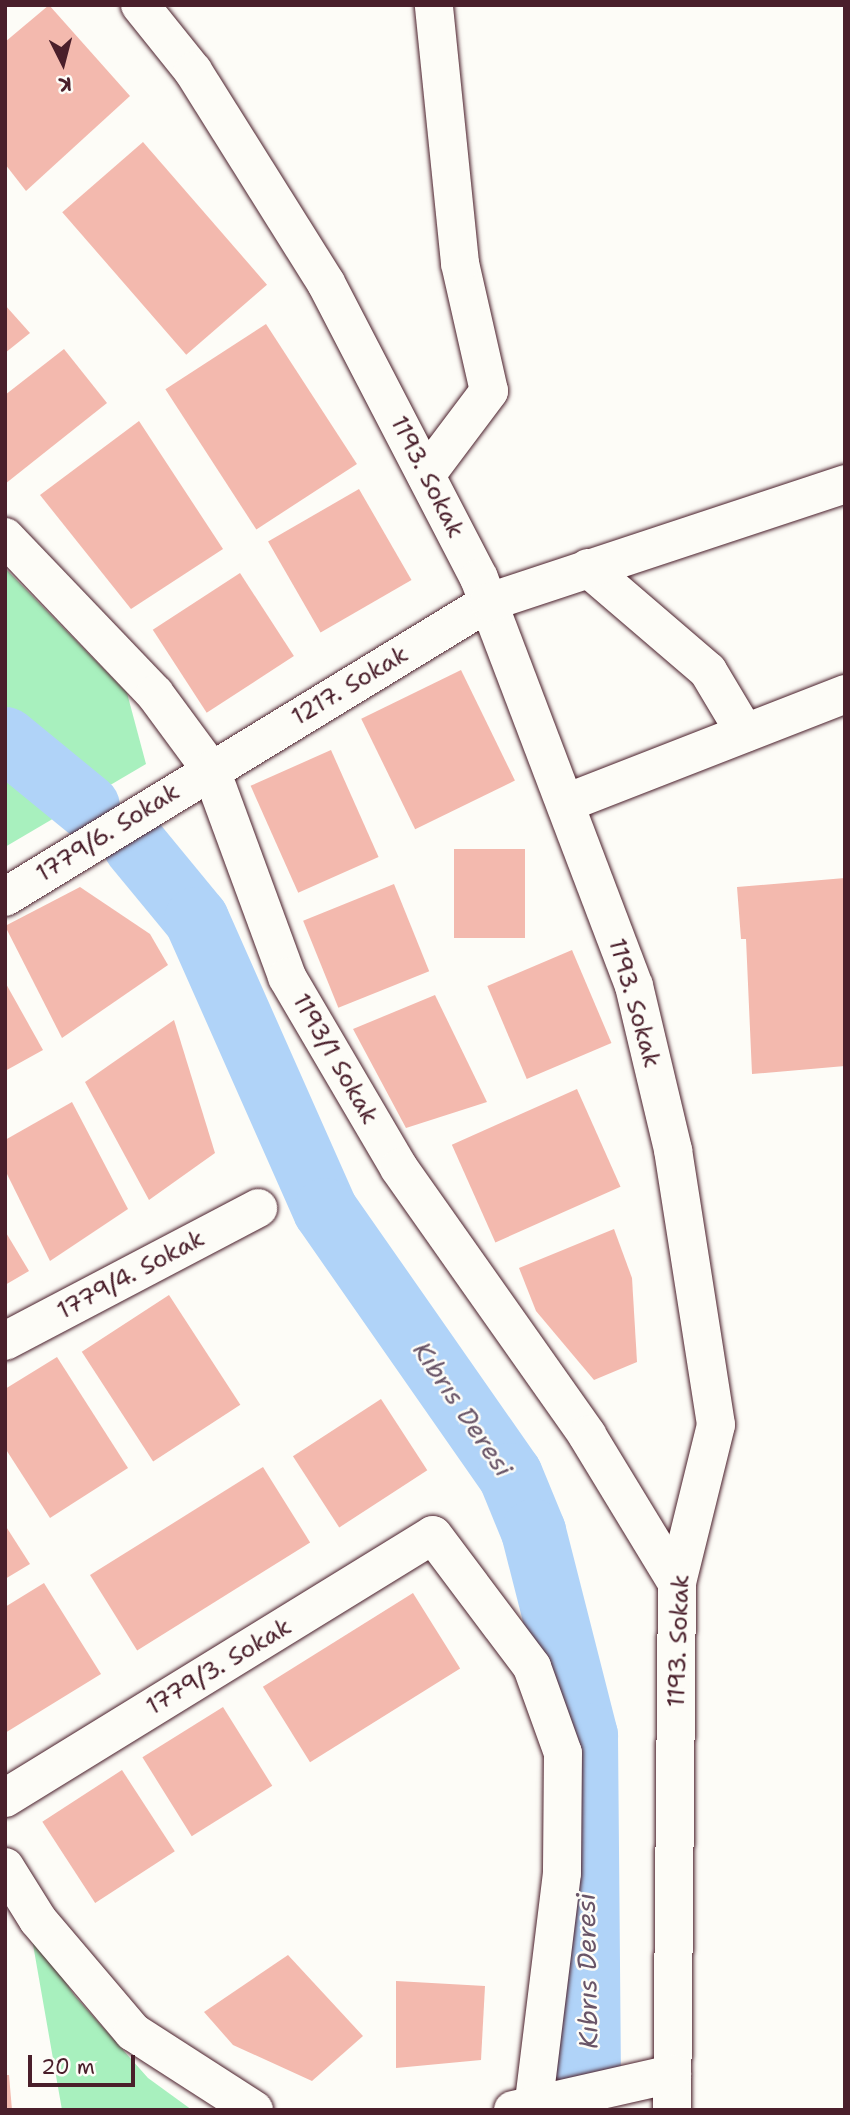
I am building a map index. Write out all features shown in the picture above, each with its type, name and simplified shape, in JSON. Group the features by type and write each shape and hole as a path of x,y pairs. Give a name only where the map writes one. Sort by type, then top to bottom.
{"street":[{"name":"1193. Sokak","path":"140,5 192,71 326,283 426,475 489,602 634,986 673,1150 716,1425 677,1583 672,2092"},
{"path":"426,475 489,391 460,263 434,5"},
{"name":"1217. Sokak","path":"211,770 489,602 845,484"},
{"name":"1193/1 Sokak","path":"5,537 155,694 211,770 287,977 398,1168 587,1435 677,1583"},
{"path":"588,568 708,671 745,733"},
{"path":"566,803 845,694"},
{"name":"1779/6. Sokak","path":"5,897 211,770"},
{"name":"1779/4. Sokak","path":"5,1341 258,1208"},
{"name":"1779/3. Sokak","path":"5,1798 433,1535 533,1667 563,1753 562,1873 526,2108"},
{"path":"5,1867 38,1920 133,2032 254,2110"},
{"path":"526,2108 672,2092"}],"green space":[{"path":"5,568 127,693 146,764 5,847"},
{"path":"31,1933 75,1996 148,2078 192,2110 62,2110"}],"building":[{"path":"49,5 130,96 26,191 5,164 5,42"},
{"path":"143,142 267,285 186,355 62,212"},
{"path":"5,305 30,333 5,353"},
{"path":"266,324 357,464 256,529 165,389"},
{"path":"64,349 107,403 5,484 5,395"},
{"path":"139,421 223,549 131,609 40,495"},
{"path":"359,489 412,580 321,632 268,542"},
{"path":"240,573 294,656 207,713 153,630"},
{"path":"461,670 515,781 415,829 361,719"},
{"path":"331,750 379,857 298,893 251,786"},
{"path":"454,849 525,849 525,938 454,938"},
{"path":"845,878 845,1066 752,1074 746,939 741,939 737,887"},
{"path":"394,884 429,971 338,1008 303,921"},
{"path":"80,887 150,934 168,965 62,1038 5,926"},
{"path":"572,950 611,1043 527,1079 487,986"},
{"path":"5,982 43,1050 5,1071"},
{"path":"435,995 487,1102 406,1128 353,1029"},
{"path":"174,1020 215,1153 149,1200 85,1082"},
{"path":"577,1089 621,1187 495,1242 452,1145"},
{"path":"72,1102 128,1209 50,1261 5,1170 5,1140"},
{"path":"614,1229 632,1278 637,1362 594,1380 536,1311 519,1268"},
{"path":"5,1231 29,1271 5,1285"},
{"path":"169,1295 240,1405 153,1462 82,1352"},
{"path":"57,1357 128,1468 50,1518 5,1448 5,1389"},
{"path":"381,1399 427,1470 339,1527 293,1456"},
{"path":"263,1467 310,1542 137,1651 90,1575"},
{"path":"5,1525 30,1564 5,1579"},
{"path":"44,1583 101,1674 5,1733 5,1607"},
{"path":"413,1593 460,1668 310,1762 263,1687"},
{"path":"223,1707 272,1786 192,1836 142,1757"},
{"path":"122,1770 175,1851 95,1903 42,1822"},
{"path":"288,1955 363,2036 312,2081 233,2045 204,2012"},
{"path":"396,1981 485,1986 481,2060 396,2068"},
{"path":"5,2075 9,2075 12,2110 5,2110"}],"waterway":[{"name":"Kıbrıs Deresi","path":"5,739 87,806"},
{"name":"Kıbrıs Deresi","path":"135,845 196,919 325,1210 510,1475 533,1531 585,1735 588,2082"}]}
